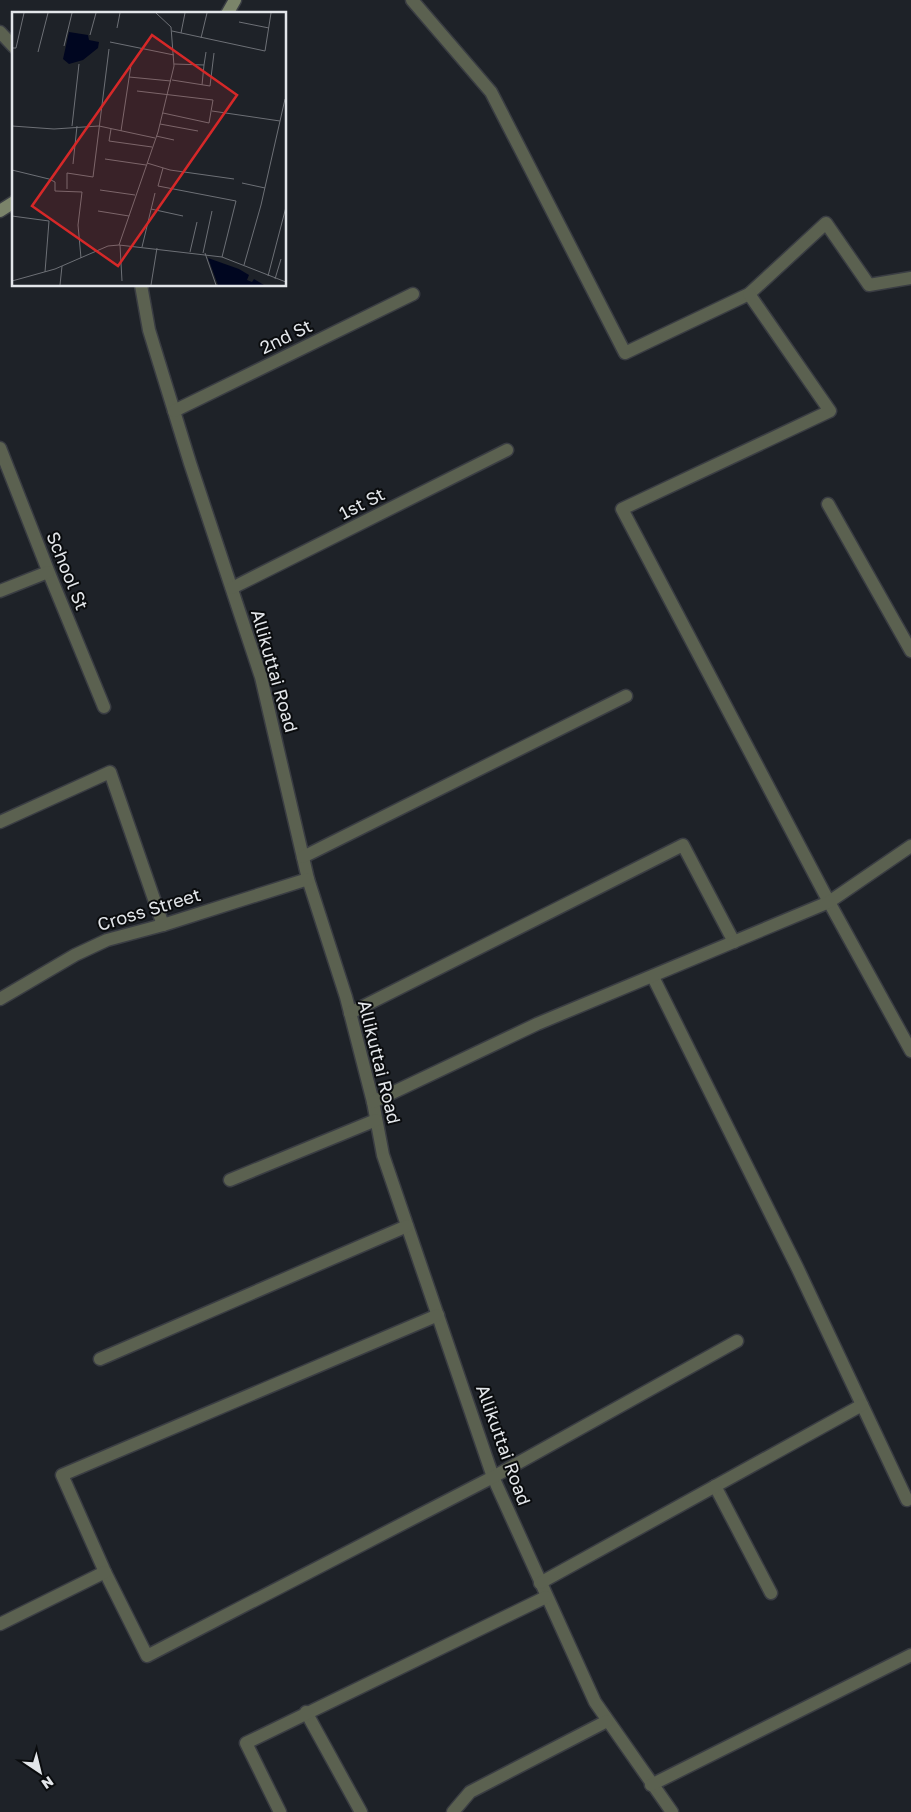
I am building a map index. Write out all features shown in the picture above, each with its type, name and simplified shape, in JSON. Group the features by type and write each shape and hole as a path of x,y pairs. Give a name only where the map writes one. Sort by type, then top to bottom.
{"main road":[{"path":"228,12 235,0"},
{"path":"0,211 12,203"}],"street":[{"path":"412,0 491,92 625,352 749,294 826,223 869,285 911,278"},
{"path":"0,32 12,45"},
{"name":"Allikuttai Road","path":"141,286 148,330 261,677 308,879 350,1013 373,1102 383,1155 493,1477 595,1702 651,1785 672,1812"},
{"name":"2nd St","path":"174,412 413,294"},
{"path":"749,294 830,411 622,509 829,902 911,1051"},
{"name":"School St","path":"0,448 48,572 104,707"},
{"name":"1st St","path":"232,588 507,450"},
{"path":"828,504 911,651"},
{"path":"0,591 48,572"},
{"path":"303,857 626,696"},
{"path":"0,822 110,772 162,925"},
{"path":"350,1013 683,845 734,942"},
{"path":"373,1102 537,1024 829,902 911,846"},
{"name":"Cross Street","path":"4,996 75,955 107,940 162,925 308,879"},
{"path":"652,977 797,1267 907,1500"},
{"path":"230,1180 376,1120"},
{"path":"100,1359 408,1226"},
{"path":"438,1315 62,1476 105,1572 147,1656 493,1477 737,1341"},
{"path":"540,1583 862,1406"},
{"path":"716,1486 771,1593"},
{"path":"0,1624 105,1572"},
{"path":"280,1812 246,1743 306,1712 546,1597"},
{"path":"651,1785 911,1654"},
{"path":"306,1712 361,1812"},
{"path":"452,1812 470,1792 607,1721"}]}
